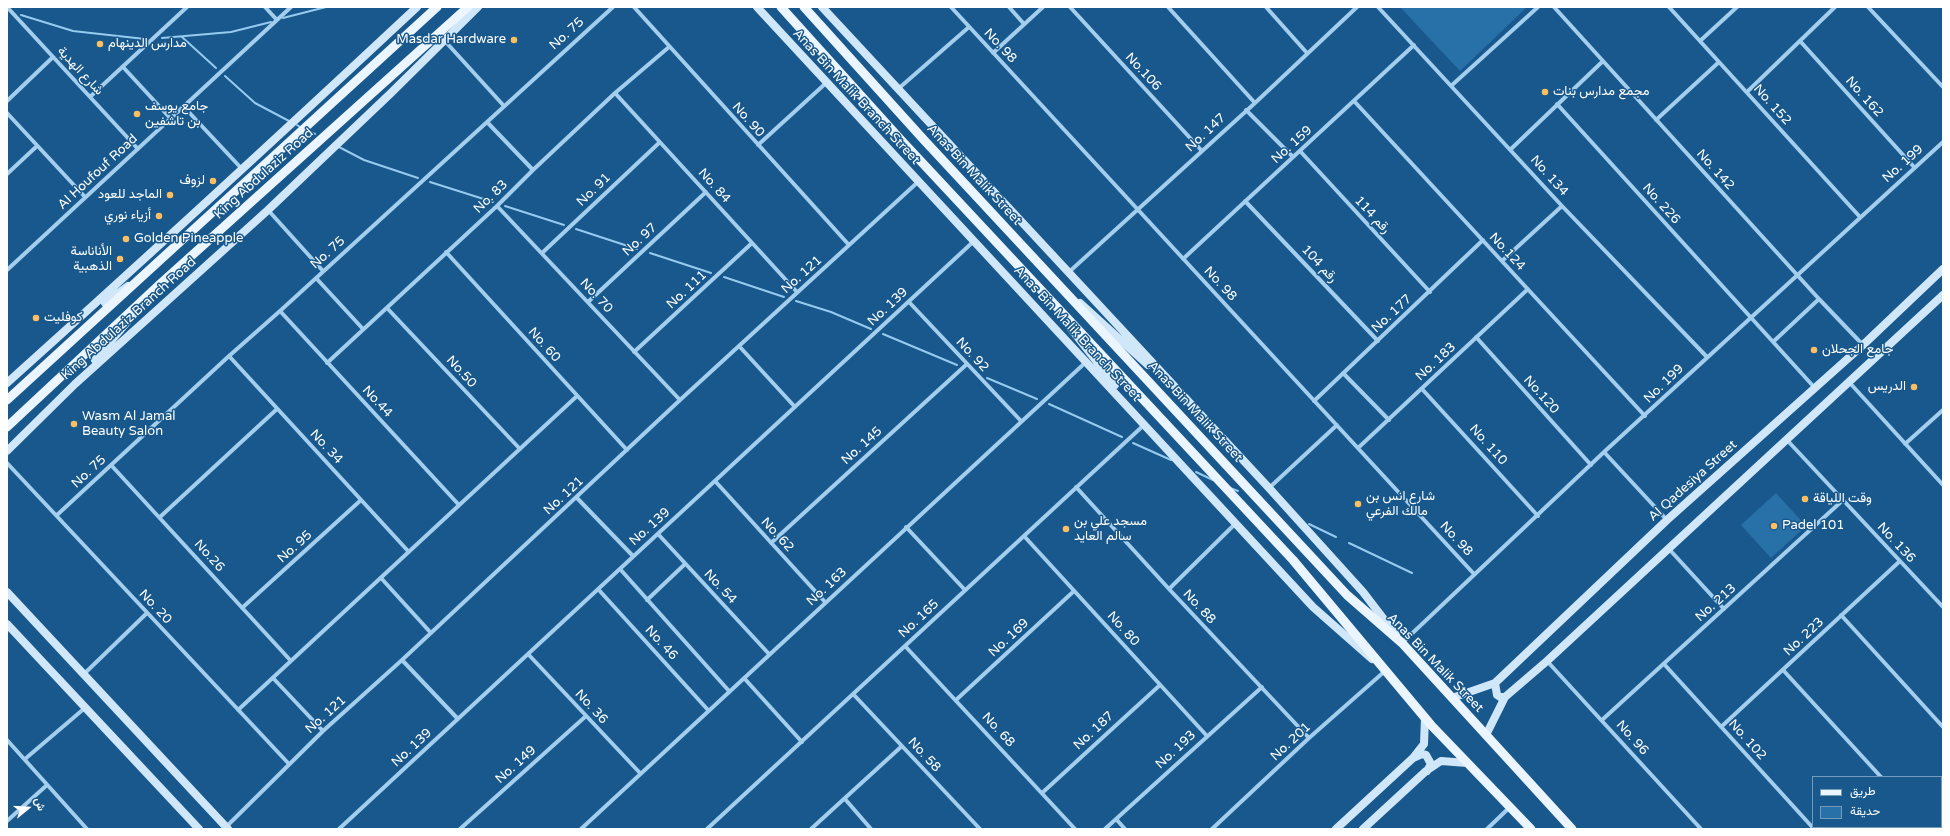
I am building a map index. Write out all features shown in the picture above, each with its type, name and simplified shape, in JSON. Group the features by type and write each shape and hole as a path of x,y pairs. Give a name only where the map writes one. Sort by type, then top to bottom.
{"main road":[{"name":"King Abdulaziz Road","path":"7,400 146,275 437,7"},
{"name":"King Abdulaziz Road","path":"7,427 159,285 468,7"},
{"path":"781,7 901,140 1293,560 1425,718 1531,829"},
{"name":"Anas Bin Malik Street","path":"804,7 924,140 1347,595 1402,643 1572,829"}],"street":[{"name":"شارع الهدية","path":"7,7 91,96 138,149"},
{"path":"91,96 187,7"},
{"path":"265,7 277,20"},
{"name":"Al Houfouf Road","path":"7,270 291,7"},
{"path":"7,383 242,170 416,7"},
{"name":"King Abdulaziz Branch Road","path":"7,452 75,384 268,210 395,89 478,7"},
{"path":"482,7 444,40 504,106"},
{"name":"No. 75","path":"57,515 229,356 280,312 613,7"},
{"name":"No. 90","path":"634,7 849,245"},
{"name":"Anas Bin Malik Branch Street","path":"756,7 1145,424 1313,607 1385,671"},
{"path":"822,7 1269,488 1363,592 1402,643"},
{"name":"No. 98","path":"950,7 1474,574"},
{"path":"1009,7 1024,24"},
{"path":"993,53 1043,7"},
{"name":"No.106","path":"1070,7 1202,151"},
{"path":"1168,7 1255,103"},
{"path":"1266,7 1307,52"},
{"name":"No. 147","path":"1068,272 1255,103 1307,52 1357,7"},
{"name":"No. 134","path":"1378,7 1511,149 1562,206 1707,357"},
{"path":"1451,86 1538,7"},
{"name":"No. 142","path":"1554,7 1819,300 1862,345"},
{"name":"No. 152","path":"1669,7 1860,217"},
{"path":"1700,41 1737,7"},
{"path":"1747,92 1835,7"},
{"path":"1868,7 1943,87"},
{"path":"898,89 970,27"},
{"name":"No. 162","path":"1800,41 1914,167"},
{"name":"No. 159","path":"1183,259 1414,45"},
{"name":"No. 83","path":"327,363 497,206 533,170 616,93 669,47"},
{"path":"7,101 53,57"},
{"path":"1511,149 1603,61"},
{"path":"1656,120 1719,62"},
{"path":"123,66 171,119"},
{"path":"758,145 826,83"},
{"name":"No. 84","path":"616,93 797,292"},
{"name":"No.124","path":"1354,101 1645,416"},
{"name":"No. 226","path":"1557,104 1774,341 1814,387"},
{"path":"184,107 242,170"},
{"path":"1246,110 1293,157"},
{"path":"7,113 85,197"},
{"path":"487,122 533,170"},
{"name":"No. 91","path":"542,253 660,142"},
{"name":"No. 199","path":"1402,643 1604,452 1943,142"},
{"path":"7,174 37,146"},
{"name":"رقم 114","path":"1300,151 1430,292"},
{"name":"No. 121","path":"227,828 323,731 402,660 577,498 626,450 918,181"},
{"name":"No. 97","path":"588,302 706,192"},
{"name":"رقم 104","path":"1246,201 1378,341"},
{"name":"No. 70","path":"497,206 680,400"},
{"path":"1502,261 1562,206"},
{"path":"268,210 323,271"},
{"name":"No. 177","path":"1314,401 1483,240"},
{"name":"No. 139","path":"339,829 974,241"},
{"name":"No. 111","path":"634,352 752,243"},
{"name":"No. 60","path":"446,252 626,450"},
{"name":"Al Qadesiya Street","path":"1452,698 1495,683 1667,520 1862,345 1943,269"},
{"path":"1046,271 1198,411"},
{"path":"46,348 65,336 116,293 146,275"},
{"path":"316,278 363,329"},
{"path":"75,384 159,285"},
{"path":"1042,290 1145,424"},
{"name":"No. 183","path":"1358,448 1528,290"},
{"path":"1486,735 1505,697 1547,661 1943,294"},
{"path":"1774,341 1819,300"},
{"name":"No. 92","path":"909,302 1021,421"},
{"name":"No.50","path":"387,308 520,449"},
{"name":"No.44","path":"280,312 459,505"},
{"name":"No.120","path":"1476,337 1591,465"},
{"path":"739,346 795,407"},
{"name":"No. 34","path":"229,356 408,551"},
{"name":"No. 163","path":"581,829 1086,361"},
{"name":"No. 145","path":"771,543 967,364"},
{"path":"1343,373 1389,420"},
{"path":"1848,382 1943,485"},
{"name":"No. 110","path":"1422,389 1538,516"},
{"path":"238,710 577,396"},
{"path":"160,517 277,410"},
{"path":"1906,444 1943,410"},
{"name":"No. 165","path":"708,829 1145,424"},
{"path":"1269,488 1337,425"},
{"name":"No. 136","path":"1786,439 1943,606"},
{"path":"1604,452 1667,520"},
{"name":"No. 20","path":"7,463 289,764"},
{"name":"No.26","path":"111,465 291,661"},
{"name":"No. 62","path":"714,481 825,602"},
{"name":"No. 88","path":"1076,487 1169,589 1309,738"},
{"path":"577,498 633,556"},
{"name":"No. 95","path":"242,608 361,500"},
{"name":"No. 213","path":"1602,720 1843,500"},
{"path":"1169,589 1236,523"},
{"path":"906,528 965,590"},
{"name":"No. 54","path":"658,534 769,654"},
{"name":"No. 80","path":"1024,536 1207,736"},
{"path":"1668,548 1724,609"},
{"name":"No. 223","path":"1721,727 1900,561"},
{"path":"647,600 685,564"},
{"path":"620,569 729,691"},
{"path":"381,578 431,632"},
{"name":"No. 46","path":"598,589 708,710"},
{"name":"No. 169","path":"956,700 1074,591"},
{"path":"7,592 227,828"},
{"path":"84,674 146,613"},
{"path":"1841,615 1943,727"},
{"path":"7,624 199,829"},
{"name":"No. 68","path":"905,646 1075,829"},
{"name":"No. 36","path":"528,654 640,773"},
{"path":"402,660 458,719"},
{"name":"No. 96","path":"1547,661 1701,829"},
{"name":"No. 102","path":"1664,664 1812,827"},
{"path":"1783,670 1880,776"},
{"name":"No. 201","path":"1212,829 1309,738 1385,671"},
{"path":"273,678 323,731"},
{"path":"744,678 802,742"},
{"path":"1495,683 1497,695 1500,697 1505,697"},
{"name":"No. 187","path":"1042,793 1160,685"},
{"name":"No. 193","path":"1105,829 1262,687"},
{"name":"No. 58","path":"854,694 980,829"},
{"path":"25,760 86,707"},
{"name":"No. 149","path":"460,829 586,716"},
{"path":"1336,829 1414,758 1424,744 1425,718"},
{"path":"7,740 87,829"},
{"path":"811,829 902,746"},
{"path":"1414,758 1422,754 1426,754 1431,764 1426,771"},
{"path":"1363,829 1426,771 1441,761 1467,763"},
{"path":"7,821 48,785"},
{"path":"845,799 871,829"},
{"path":"1487,829 1510,807"},
{"path":"1116,819 1125,829"},
{"path":"344,825 348,829"}],"green space":[{"path":"1400,7 1527,7 1460,71"},
{"name":"Padel 101","path":"1776,493 1806,526 1771,558 1741,525"}],"waterway":[{"path":"283,18 326,7"},
{"path":"21,15 73,31 145,39"},
{"path":"162,38 231,32 271,22"},
{"path":"182,37 216,68"},
{"path":"225,76 255,103 289,121"},
{"path":"308,131 315,134"},
{"path":"339,147 364,160 418,178"},
{"path":"430,182 493,202"},
{"path":"505,206 564,225"},
{"path":"576,229 637,249"},
{"path":"650,253 711,273"},
{"path":"724,277 784,297"},
{"path":"796,301 831,312 871,329"},
{"path":"883,334 957,365"},
{"path":"987,378 1037,399"},
{"path":"1049,404 1122,437"},
{"path":"1133,443 1171,460"},
{"path":"1196,472 1213,480"},
{"path":"1230,488 1238,491"},
{"path":"1309,524 1336,537"},
{"path":"1349,543 1412,573"}],"place":[{"name":"Masdar Hardware","path":"514,40"},
{"name":"مدارس الدينهام","path":"100,44"},
{"name":"مجمع مدارس بنات","path":"1545,92"},
{"name":"جامع يوسف بن تاشفين","path":"137,114"},
{"name":"لزوف","path":"213,181"},
{"name":"الماجد للعود","path":"170,195"},
{"name":"أزياء نوري","path":"159,216"},
{"name":"Golden Pineapple","path":"126,239"},
{"name":"الأناناسة الذهبية","path":"120,259"},
{"name":"كوفليت","path":"36,318"},
{"name":"جامع الجحلان","path":"1814,350"},
{"name":"الدريس","path":"1914,387"},
{"name":"Wasm Al Jamal Beauty Salon","path":"74,424"},
{"name":"وقت اللياقة","path":"1805,499"},
{"name":"شارع انس بن مالك الفرعي","path":"1358,504"},
{"name":"Padel 101","path":"1774,526"},
{"name":"مسجد علي بن سالم العايد","path":"1066,529"}]}
